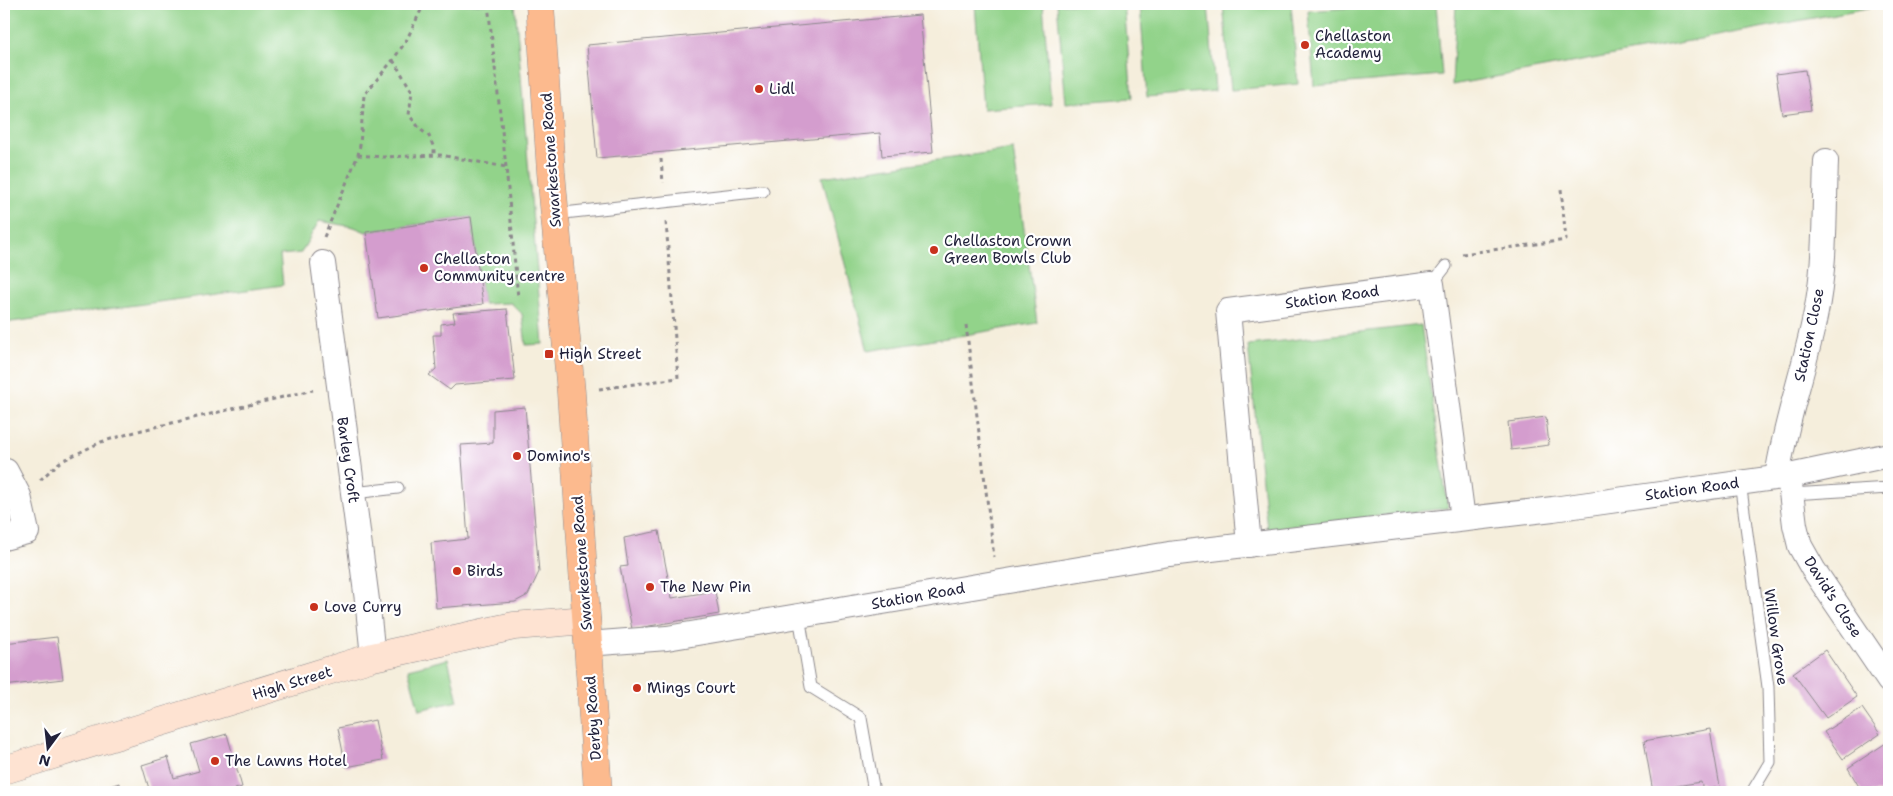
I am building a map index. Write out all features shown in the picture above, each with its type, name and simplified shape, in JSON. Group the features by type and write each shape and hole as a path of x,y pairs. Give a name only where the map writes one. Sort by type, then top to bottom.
{"main road":[{"name":"Swarkestone Road","path":"540,4 555,214 571,393 586,632"},
{"name":"Derby Road","path":"586,632 598,792"}],"street":[{"name":"Station Close","path":"1786,482 1781,452 1816,316 1822,276 1826,161"},
{"name":"Barley Croft","path":"323,263 373,657"},
{"name":"Station Road","path":"1249,544 1228,311 1439,275"},
{"path":"1439,275 1463,519"},
{"name":"Station Road","path":"586,632 667,638 1169,554 1552,509 1740,482 1786,482 1889,455"},
{"path":"4,538 27,532 19,496 6,471"},
{"name":"David's Close","path":"1786,482 1800,546 1813,569 1889,681"},
{"name":"High Street","path":"4,770 373,657 514,626 586,632"}],"lane":[{"path":"555,214 763,191"},
{"name":"Willow Grove","path":"1740,482 1768,687 1770,762 1752,792"},
{"name":"Station Road","path":"1786,482 1889,488"},
{"path":"353,493 398,488"},
{"path":"799,616 811,687 861,718 874,792"}],"path":[{"path":"323,263 322,241 358,154 364,95 394,60 406,41 424,4"},
{"path":"488,4 518,298"},
{"path":"394,60 412,92 409,115 421,130 429,136 434,148 434,155"},
{"path":"358,154 383,157 434,155 506,167"},
{"path":"571,393 678,378 661,159"},
{"path":"1439,275 1456,255 1566,240 1561,189"},
{"path":"966,325 998,583"},
{"path":"19,496 50,473 60,462 101,442 142,430 316,389 338,388"}],"green space":[{"path":"4,4 515,4 543,344 526,345 522,314 511,303 483,304 471,217 366,232 354,227 319,221 301,253 280,255 283,285 4,323"},
{"path":"975,4 1043,4 1051,104 983,109"},
{"path":"1057,4 1124,4 1132,98 1066,103"},
{"path":"1140,4 1208,4 1215,91 1147,97"},
{"path":"1223,4 1291,4 1298,84 1231,90"},
{"path":"1398,4 1436,4 1442,75 1314,86 1308,11"},
{"path":"1456,4 1889,4 1452,85"},
{"name":"Chellaston Crown Green Bowls Club","path":"1013,149 1037,323 868,351 822,177"},
{"path":"1421,325 1448,508 1267,529 1248,345"},
{"path":"448,659 458,701 419,710 408,669"}],"building":[{"name":"Lidl","path":"920,15 933,152 882,156 880,133 597,158 587,45"},
{"path":"1805,70 1811,110 1782,114 1776,74"},
{"name":"Chellaston Community centre","path":"471,217 483,304 378,318 366,232"},
{"path":"507,309 515,380 455,385 450,390 429,375 436,369 433,335 441,335 441,324 455,322 453,313"},
{"path":"525,407 539,572 528,595 515,602 436,608 431,543 468,539 461,445 493,443 493,410"},
{"path":"1546,417 1549,445 1511,450 1508,422"},
{"path":"659,531 672,598 715,591 719,614 632,629 620,567 628,566 624,538"},
{"path":"57,637 63,679 4,686 4,643"},
{"path":"1825,650 1857,697 1826,718 1793,673"},
{"path":"1862,708 1880,734 1843,759 1824,732"},
{"path":"375,720 383,760 346,767 338,728"},
{"path":"1710,729 1720,787 1703,790 1701,782 1670,787 1671,792 1653,792 1644,741"},
{"name":"The Lawns Hotel","path":"227,734 242,787 235,789 236,792 150,792 142,765 168,757 174,778 199,771 191,744"},
{"path":"1886,743 1889,748 1889,786 1880,792 1858,792 1861,790 1848,768"},
{"path":"119,783 122,792 92,792"}],"place":[{"name":"Chellaston Academy","path":"1305,45"},
{"name":"Lidl","path":"759,89"},
{"name":"Chellaston Crown Green Bowls Club","path":"934,250"},
{"name":"Chellaston Community centre","path":"424,268"},
{"name":"High Street","path":"549,354"},
{"name":"Domino's","path":"517,456"},
{"name":"Birds","path":"457,571"},
{"name":"The New Pin","path":"650,587"},
{"name":"Love Curry","path":"314,607"},
{"name":"Mings Court","path":"637,688"},
{"name":"The Lawns Hotel","path":"215,761"}]}
